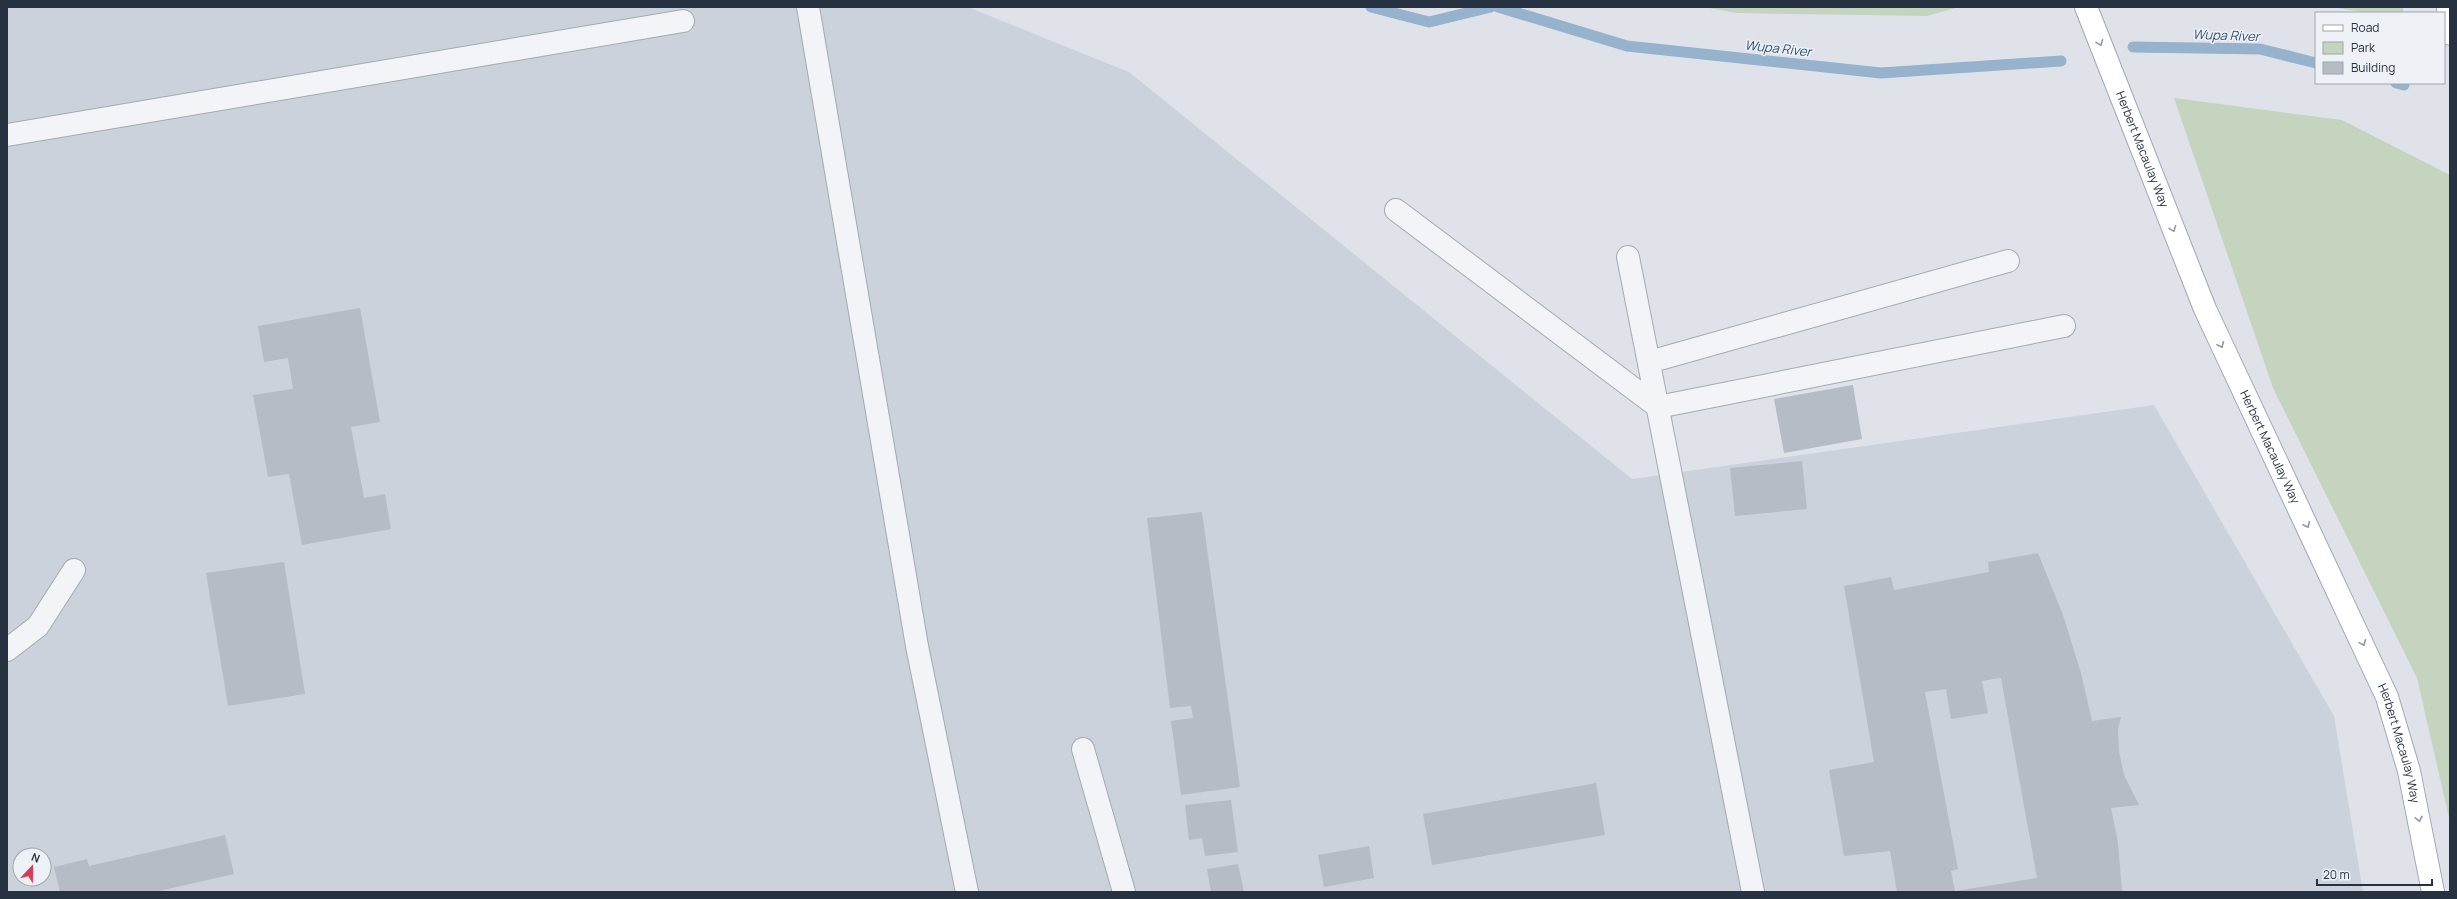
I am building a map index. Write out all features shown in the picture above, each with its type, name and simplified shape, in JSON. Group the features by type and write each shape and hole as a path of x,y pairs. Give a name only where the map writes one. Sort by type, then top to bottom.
{"main road":[{"name":"Herbert Macaulay Way","path":"2086,7 2205,309 2387,697 2409,771 2433,892"},
{"path":"2448,7 2450,34"}],"lane":[{"path":"808,7 917,646 967,892"},
{"path":"7,135 683,21"},
{"path":"1396,210 1658,407 2064,326"},
{"path":"1628,257 1753,892"},
{"path":"1649,362 2008,261"},
{"path":"7,650 38,626 74,570"},
{"path":"1083,749 1124,892"}],"shaded area":[{"path":"7,7 968,7 1129,72 1632,479 2154,405 2334,716 2363,892 7,892"}],"green space":[{"path":"1704,7 1959,7 1927,16 1736,13"},
{"path":"2331,7 2403,7 2403,12 2363,12"},
{"path":"2174,98 2342,120 2450,175 2450,822 2417,678 2273,388"}],"building":[{"path":"360,308 380,422 351,427 364,498 385,494 391,529 302,545 289,474 268,477 253,395 293,389 288,358 264,362 258,326"},
{"path":"1853,385 1862,439 1784,453 1774,399"},
{"path":"1802,461 1807,509 1735,516 1730,468"},
{"path":"1202,512 1240,787 1181,795 1171,721 1193,718 1191,706 1170,708 1147,518"},
{"path":"2038,553 2063,615 2081,673 2092,721 2121,717 2118,729 2119,751 2124,775 2139,805 2111,808 2118,843 2122,892 1897,892 1890,851 1844,856 1829,770 1874,762 1844,586 1891,577 1894,590 1989,572 1988,562","holes":["2001,678 2037,878 1955,891 1951,871 1958,869 1925,692 1946,689 1951,719 1988,713 1982,681"]},
{"path":"284,562 305,694 228,706 206,573"},
{"path":"1596,783 1605,835 1432,865 1423,814"},
{"path":"1231,800 1238,852 1205,856 1202,838 1189,840 1185,805"},
{"path":"225,835 234,874 155,892 60,892 54,867 87,859 89,866"},
{"path":"1369,846 1374,878 1324,887 1318,855"},
{"path":"1238,864 1244,892 1211,892 1207,869"}],"waterway":[{"name":"Wupa River","path":"1371,7 1429,22 1491,7"},
{"name":"Wupa River","path":"1498,7 1627,46 1881,73 2061,61"},
{"name":"Wupa River","path":"2133,47 2260,49 2315,63"},
{"name":"Wupa River","path":"2400,84 2404,85"}]}
